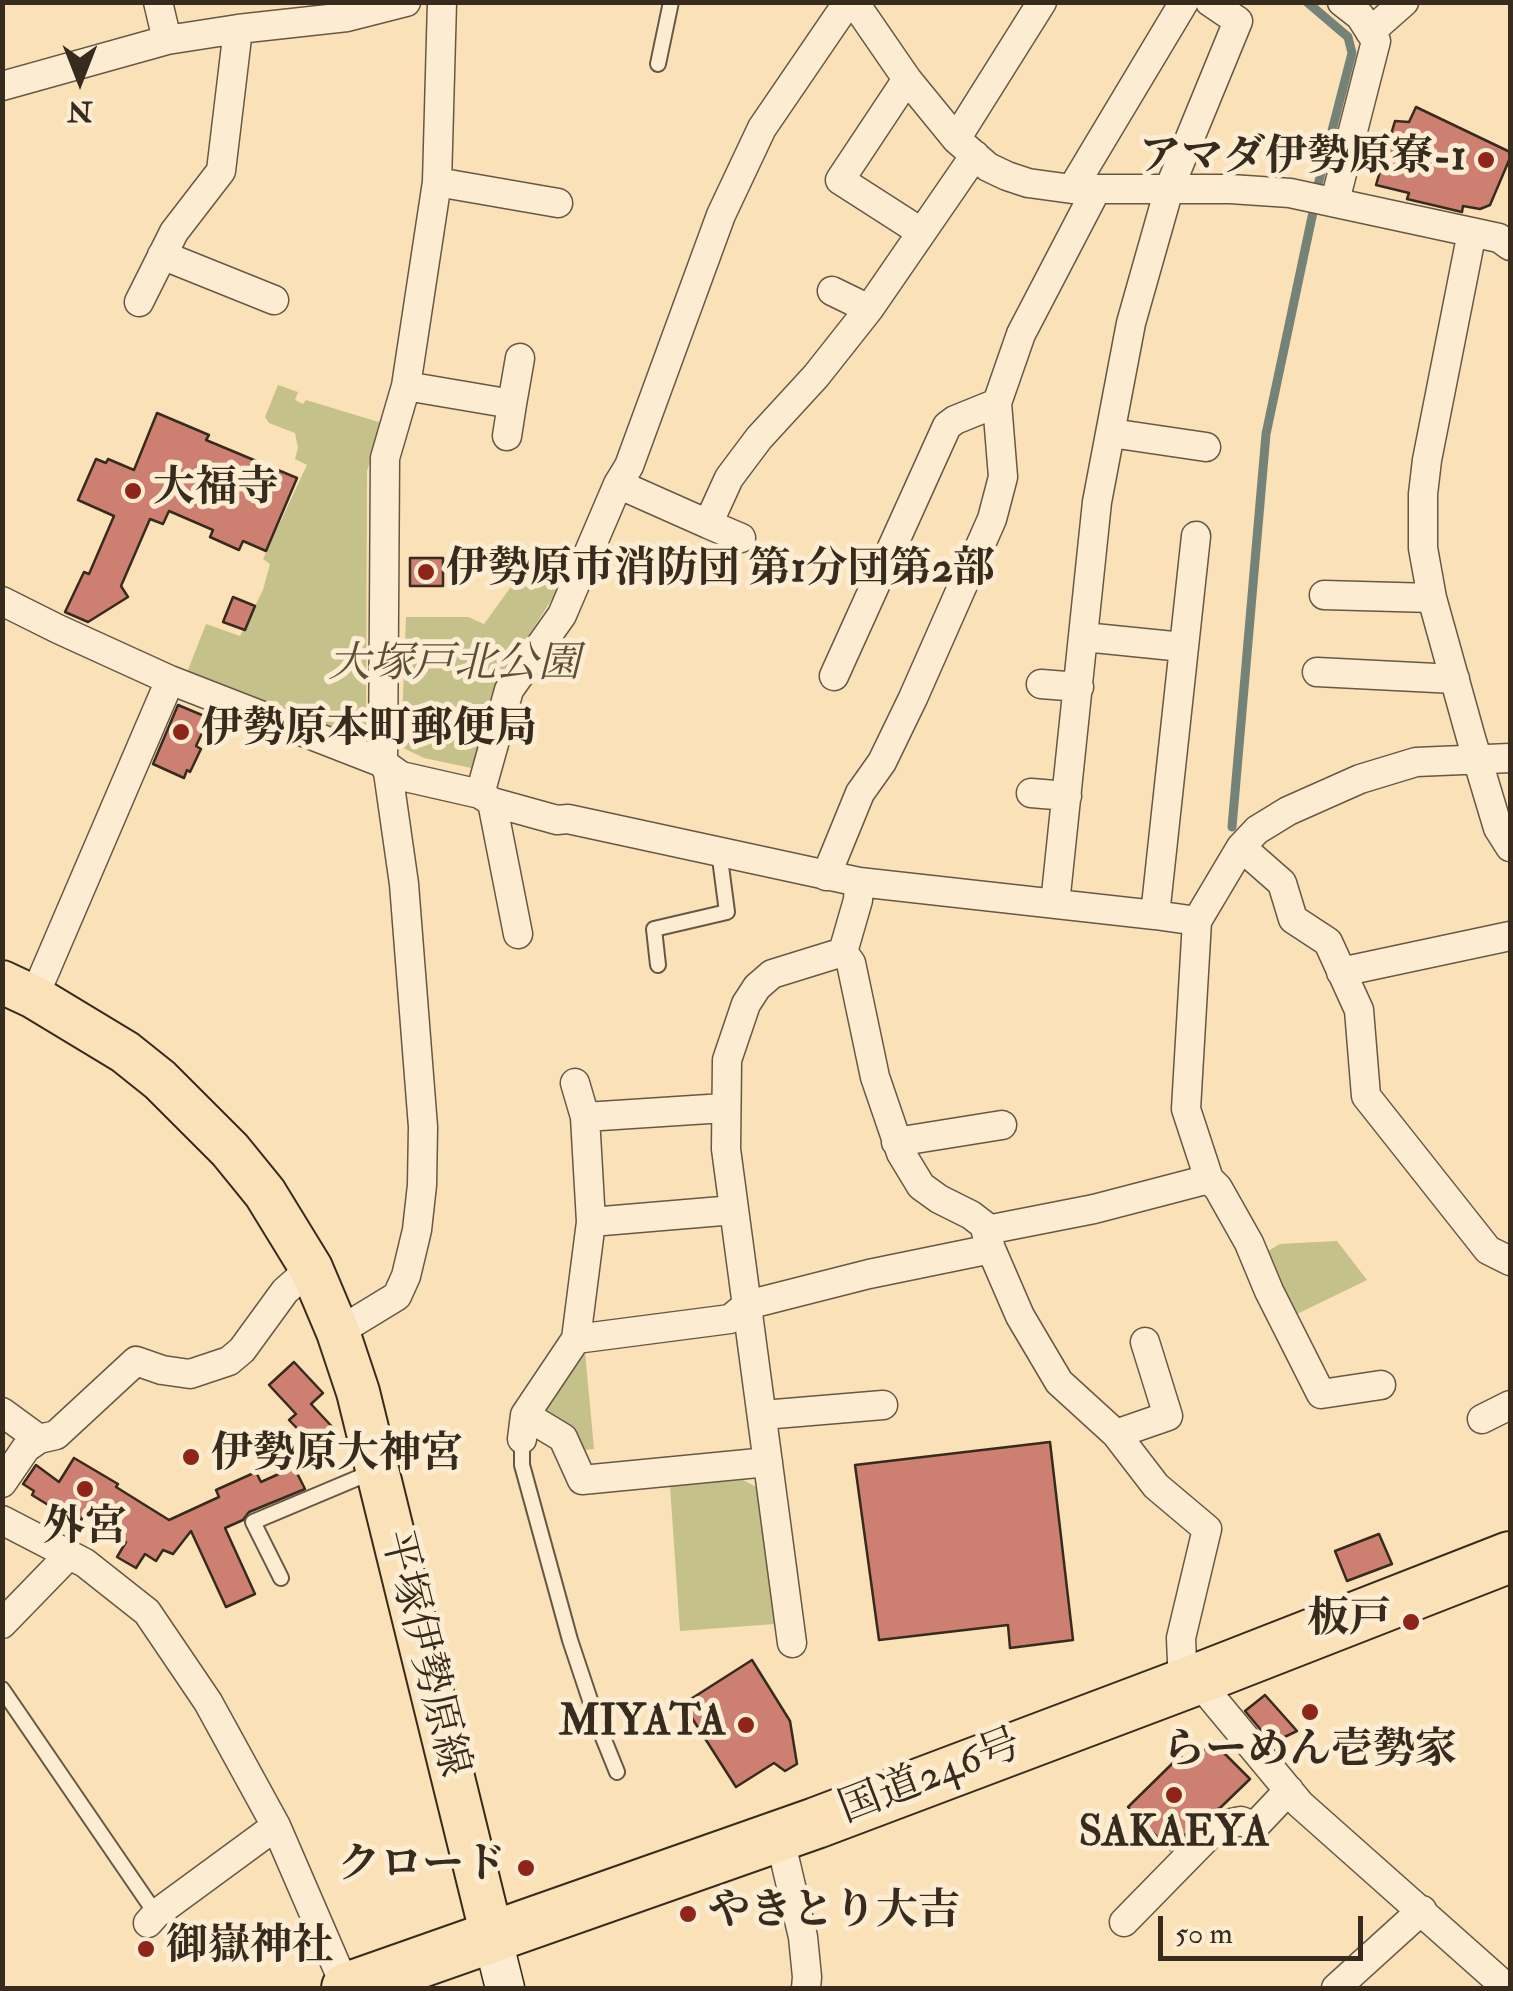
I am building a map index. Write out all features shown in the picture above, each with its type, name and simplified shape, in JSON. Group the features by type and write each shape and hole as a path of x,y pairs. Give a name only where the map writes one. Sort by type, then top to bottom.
{"highway":[{"name":"国道246号","path":"347,1988 779,1835 1194,1680 1510,1556"}],"main road":[{"name":"平塚伊勢原線","path":"18,990 125,1052 195,1113 265,1194 311,1268 358,1392 492,1936"}],"street":[{"path":"158,2 167,40"},
{"path":"2,86 167,40 347,17 406,2"},
{"path":"338,1332 397,1296 417,1230 422,1185 423,1127 410,943 388,772 383,763 385,458 406,386 438,182 442,2"},
{"path":"518,934 486,798 509,690 562,615 629,466 721,215 762,128 857,10 886,2"},
{"path":"708,524 729,478 758,438 816,376 921,232 1042,2"},
{"path":"826,876 860,793 882,762 913,698 992,519 1003,477 996,403 1021,334 1084,190 1184,2"},
{"path":"1055,904 1097,502 1131,322 1170,190 1238,22 1210,2"},
{"path":"1335,201 1376,41 1360,16 1342,2"},
{"path":"1370,32 1404,2"},
{"path":"857,10 907,79 965,147 988,167 1007,176 1028,183 1084,190 1290,192 1498,232 1423,494 1423,548 1432,598 1498,828 1510,848"},
{"path":"139,302 174,232 221,171 238,29"},
{"path":"907,79 840,180 921,232"},
{"path":"438,182 558,204"},
{"path":"162,255 274,300"},
{"path":"832,291 869,308"},
{"path":"507,436 520,358"},
{"path":"406,386 512,404"},
{"path":"834,676 947,426 996,403"},
{"path":"1111,433 1206,447"},
{"path":"618,484 741,538"},
{"path":"1155,914 1196,536"},
{"path":"1341,589 1432,598"},
{"path":"2,600 170,680 383,763 401,776 557,820 568,819 859,882 1197,921"},
{"path":"1084,637 1184,647"},
{"path":"1324,679 1455,678"},
{"path":"18,990 170,680"},
{"path":"1041,684 1078,687"},
{"path":"1381,1385 1322,1394 1249,1243 1210,1179 1186,1109 1197,921 1241,848 1257,830 1288,811 1360,779 1416,762 1510,758"},
{"path":"1032,793 1067,796"},
{"path":"1241,848 1282,883 1292,920 1328,942 1359,1010 1366,1096 1488,1250 1510,1262"},
{"path":"859,882 844,952 851,963 875,1077 896,1142 921,1186 939,1200 972,1215 989,1240 1020,1316 1059,1382 1116,1434 1156,1486 1207,1529 1180,1638 1182,1662 1300,1804 1508,1988"},
{"path":"1342,972 1510,936"},
{"path":"792,1643 726,1149 727,1060 746,1004 758,986 772,974 844,952"},
{"path":"574,1084 585,1118 591,1222 576,1339 523,1427 564,1438 582,1480 768,1462"},
{"path":"585,1118 724,1108"},
{"path":"896,1142 1002,1125"},
{"path":"576,1339 730,1319 747,1305 1210,1179"},
{"path":"591,1222 734,1210"},
{"path":"2,1484 26,1448 56,1435 136,1360 162,1370 190,1374 229,1361 242,1350 286,1291 311,1268"},
{"path":"1116,1434 1168,1416 1145,1342"},
{"path":"763,1415 883,1404"},
{"path":"1482,1420 1510,1405"},
{"path":"2,1412 39,1440"},
{"path":"2,1520 85,1563 147,1612 208,1702 276,1826 347,1988"},
{"path":"2,1624 69,1555"},
{"path":"1124,1922 1218,1826 1241,1821 1255,1826 1289,1790"},
{"path":"152,1918 276,1826"},
{"path":"779,1835 811,1985"},
{"path":"1336,1988 1422,1910"},
{"path":"492,1936 505,1988"}],"lane":[{"path":"658,64 671,2"},
{"path":"658,965 654,930 727,912 719,851"},
{"path":"523,1427 525,1478 570,1640 617,1772"},
{"path":"280,1578 253,1522 377,1470"},
{"path":"2,1688 152,1918"}],"green space":[{"path":"278,385 298,392 295,400 303,404 306,400 382,423 367,471 366,728 354,739 184,680 206,624 240,636 263,590 270,564 263,559 307,465 295,459 295,433 269,423 265,417"},
{"name":"大塚戸北公園","path":"521,573 558,590 504,673 476,769 424,758 401,747 406,617 468,617 484,624"},
{"path":"1337,1241 1367,1280 1297,1314 1277,1286 1263,1254 1280,1244"},
{"path":"585,1352 594,1449 582,1450 573,1429 547,1414 543,1404 578,1355"},
{"path":"743,1480 762,1490 775,1624 680,1631 670,1486"}],"building":[{"name":"アマダ伊勢原寮-1","path":"1416,107 1510,152 1490,205 1480,209 1463,206 1462,212 1407,199 1409,193 1376,185 1395,121 1409,122"},
{"name":"大福寺","path":"157,413 209,435 206,440 297,478 266,551 243,541 239,550 210,537 213,530 169,511 163,524 150,519 121,586 128,597 88,622 65,612 84,572 89,574 114,516 78,500 96,459 106,463 108,459 134,470"},
{"name":"伊勢原市消防団 第1分団第2部","path":"410,558 443,558 443,586 410,586"},
{"path":"233,597 255,606 245,630 223,622"},
{"name":"伊勢原本町郵便局","path":"178,705 209,718 196,746 201,749 184,778 153,764"},
{"path":"294,1362 323,1393 311,1404 336,1431 317,1449 289,1420 296,1414 269,1385"},
{"path":"1050,1442 1073,1640 1010,1648 1008,1625 879,1640 855,1465"},
{"path":"74,1458 169,1520 219,1497 216,1490 256,1472 261,1482 294,1467 305,1489 249,1512 243,1520 225,1528 255,1594 226,1607 191,1531 173,1554 163,1550 156,1561 145,1554 136,1568 117,1557 126,1542 84,1515 76,1528 55,1516 58,1511 32,1495 34,1491 23,1484 36,1465 59,1482"},
{"path":"1379,1534 1392,1564 1347,1581 1335,1551"},
{"path":"752,1660 790,1721 797,1764 785,1771 774,1763 736,1787 683,1704"},
{"path":"1265,1695 1297,1731 1272,1743 1245,1711"},
{"path":"1213,1742 1250,1779 1220,1808 1206,1814 1170,1850 1128,1807 1180,1756 1189,1763"}],"waterway":[{"path":"1307,2 1348,37 1352,53 1318,185"},
{"path":"1232,827 1266,434 1313,212"}],"place":[{"name":"アマダ伊勢原寮-1","path":"1486,160"},
{"name":"大福寺","path":"133,491"},
{"name":"伊勢原市消防団 第1分団第2部","path":"426,572"},
{"name":"伊勢原本町郵便局","path":"181,732"},
{"name":"伊勢原大神宮","path":"191,1457"},
{"name":"外宮","path":"85,1489"},
{"name":"板戸","path":"1411,1622"},
{"name":"らーめん壱勢家","path":"1310,1712"},
{"name":"MIYATA","path":"746,1725"},
{"name":"SAKAEYA","path":"1174,1795"},
{"name":"クロード","path":"526,1868"},
{"name":"やきとり大吉","path":"688,1914"},
{"name":"御嶽神社","path":"146,1949"}]}
